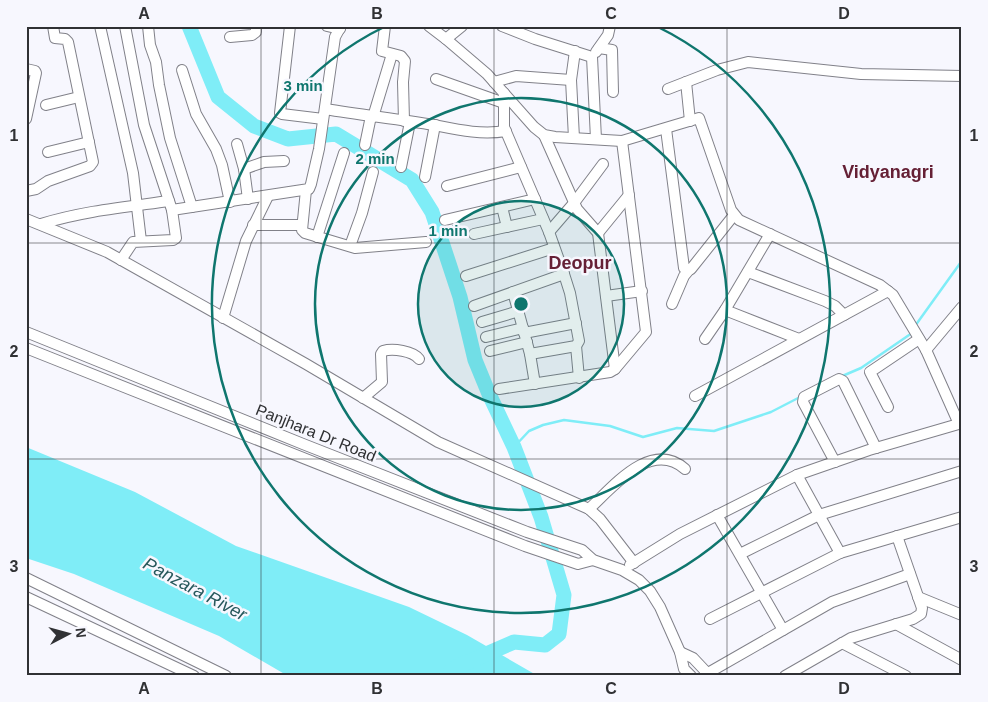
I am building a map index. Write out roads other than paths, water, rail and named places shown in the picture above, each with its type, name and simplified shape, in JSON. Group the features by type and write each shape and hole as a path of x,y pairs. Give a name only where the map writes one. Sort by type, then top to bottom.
{"street":[{"path":"26,191 36,189 48,181 90,166 93,162 68,42 65,39 55,38 52,26"},
{"path":"100,26 133,173 141,241"},
{"path":"121,260 134,242 173,240 176,238 170,206 144,125 125,26"},
{"path":"148,26 150,45 156,62 158,85 170,138 192,207"},
{"path":"230,37 252,35 256,32 256,26"},
{"path":"290,26 280,112 282,114 323,119 372,117 491,134 506,131"},
{"path":"327,26 340,28 335,37 319,148 311,184 306,190 303,232 350,246 364,248 426,242"},
{"path":"385,26 381,49 384,53 401,56 405,60 403,82 407,121 402,166"},
{"path":"429,26 450,33 494,82 504,98 544,134 574,138 622,140 666,129 699,118 734,215 739,220 880,285 893,295 926,350 960,424 876,448 797,475 680,534 622,570"},
{"path":"450,33 462,26"},
{"path":"502,26 535,39 575,50 596,52 612,50 612,92"},
{"path":"596,139 596,52 608,35 610,26"},
{"path":"574,138 571,80 575,50"},
{"path":"365,145 392,54"},
{"path":"668,89 717,70 748,62 861,74 962,76"},
{"path":"26,69 36,73 26,120"},
{"path":"182,70 196,114 219,157 230,202"},
{"path":"494,82 516,76 571,80"},
{"path":"436,79 504,98"},
{"path":"686,82 690,121"},
{"path":"46,105 79,97"},
{"path":"504,98 506,131 549,232 570,293 579,341 576,346 579,378"},
{"path":"425,177 435,125"},
{"path":"666,129 684,268 689,270"},
{"path":"544,134 574,203 598,233 615,370"},
{"path":"499,389 606,374 615,370 646,332 622,140"},
{"path":"48,152 89,142"},
{"path":"237,144 244,169 248,199"},
{"path":"317,237 344,153"},
{"path":"244,169 264,162 284,161"},
{"path":"549,232 574,203 603,164"},
{"path":"448,186 521,167"},
{"path":"350,246 362,213 373,172"},
{"path":"41,224 96,211 137,206 192,207 306,190"},
{"path":"598,233 629,195"},
{"path":"223,318 246,241 268,196"},
{"path":"446,220 535,199"},
{"path":"502,206 507,227"},
{"path":"672,304 684,276 734,215"},
{"path":"474,234 543,218"},
{"path":"26,219 107,252 438,442 589,509 600,519 634,563"},
{"path":"253,226 302,225"},
{"path":"705,339 725,310 770,234"},
{"path":"466,276 554,248"},
{"path":"748,272 825,301 835,306 844,315"},
{"path":"474,306 564,274"},
{"path":"606,296 642,291"},
{"path":"695,396 888,291"},
{"path":"512,292 525,334 535,384"},
{"path":"926,350 962,308"},
{"path":"725,310 799,339"},
{"path":"482,322 519,311"},
{"path":"486,337 525,334 576,323"},
{"name":"Panjhara Dr Road","path":"26,332 527,532 582,550 593,560 622,570 639,580 650,591 660,606 680,652 684,669 691,676"},
{"path":"888,407 870,372 915,332"},
{"path":"490,351 525,334"},
{"path":"530,354 576,346"},
{"name":"Panjhara Dr Road","path":"26,348 525,546 578,564 593,560"},
{"path":"363,398 382,382 381,354 383,351 390,349 413,354 419,360"},
{"path":"835,462 803,402 804,397 839,380 843,381 876,448"},
{"path":"589,509 628,473 652,460 670,460 680,464 685,469"},
{"path":"740,554 819,515 962,471"},
{"path":"797,475 840,553"},
{"path":"717,515 783,630"},
{"path":"710,619 840,553 962,517"},
{"path":"785,676 852,638 918,617 921,614 922,608 897,536"},
{"path":"680,652 693,658 709,675 783,630 847,596 910,574"},
{"path":"26,578 226,676"},
{"path":"26,597 194,676"},
{"path":"918,597 962,615"},
{"path":"896,624 962,660"},
{"path":"842,643 906,676"}],"water":[{"name":"Panzara River","path":"26,447 135,492 236,546 409,607 467,635 538,676 288,676 219,636 74,574 26,558"}],"waterway":[{"path":"189,26 218,97 254,126 288,139 336,134 412,180 432,212 460,297 475,360 514,447 541,517 564,595 559,634 545,645 514,642 452,669 449,676"},
{"path":"915,326 961,262"},
{"path":"840,377 861,368 912,333"},
{"path":"514,447 529,431 543,425 564,420 610,426 643,437 677,428 714,431 771,412 802,396"}],"district":[{"name":"Vidyanagri","path":"888,172"},
{"name":"Deopur","path":"580,263"}]}
